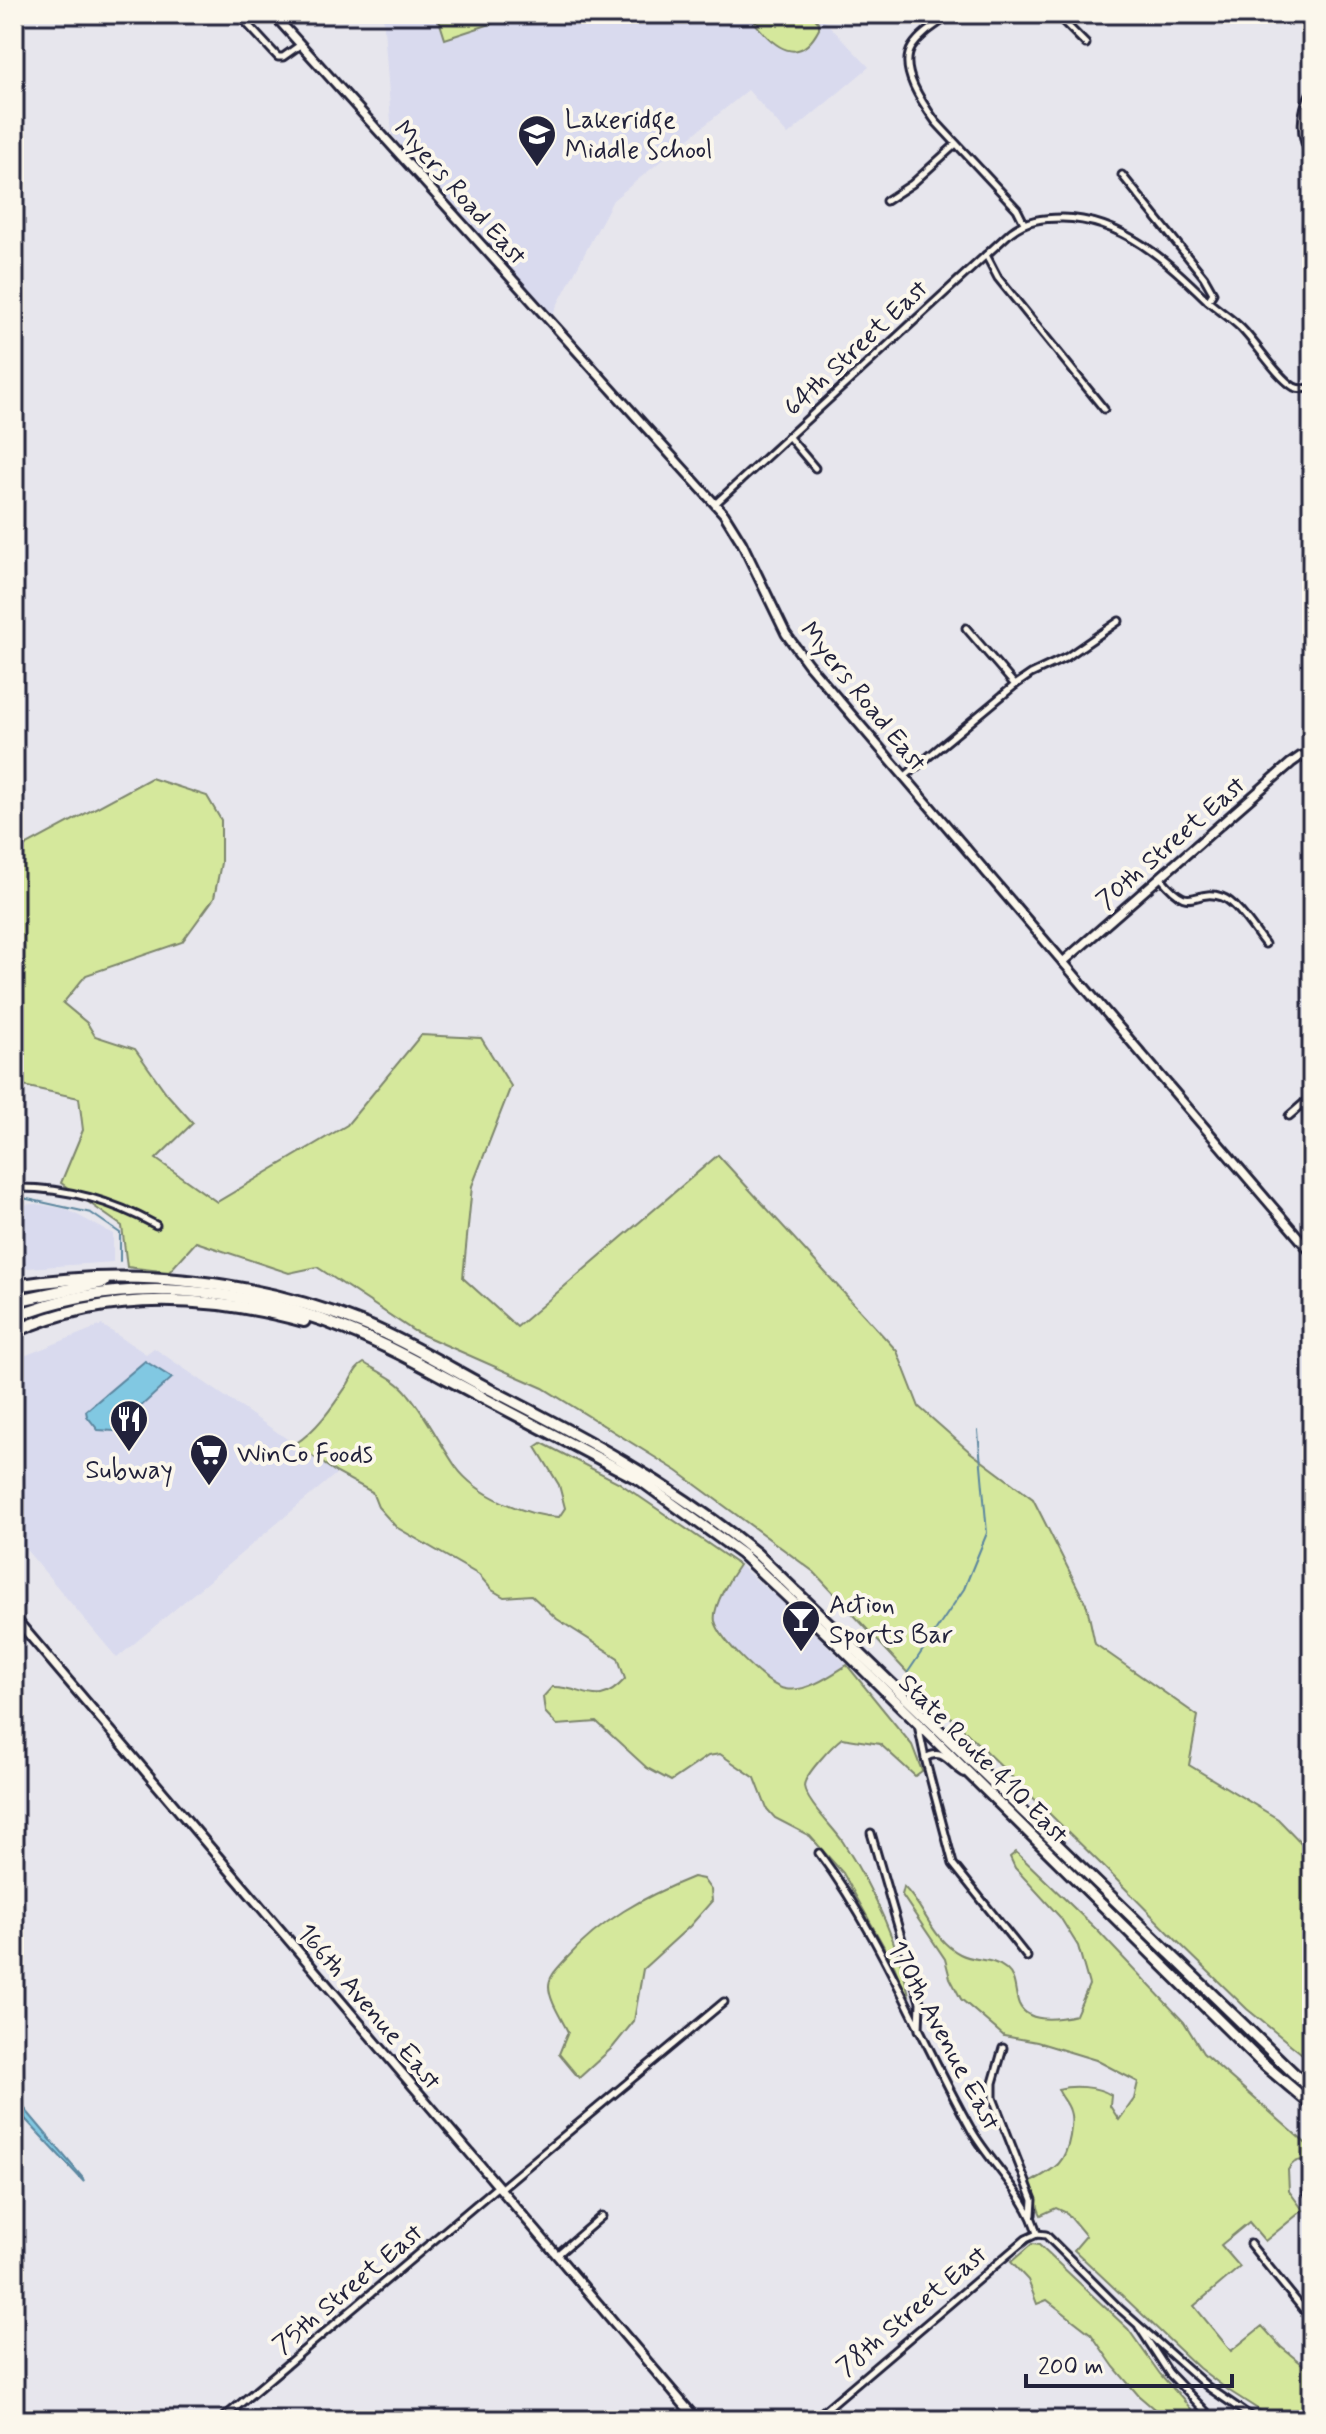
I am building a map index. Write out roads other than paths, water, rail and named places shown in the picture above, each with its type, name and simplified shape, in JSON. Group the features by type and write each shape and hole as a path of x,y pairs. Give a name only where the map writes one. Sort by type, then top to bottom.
{"highway":[{"path":"14,1286 99,1276 230,1286 273,1294 370,1326 482,1391"},
{"path":"14,1301 89,1284 142,1279"},
{"path":"14,1317 109,1292 219,1295 294,1311 333,1324 429,1369"},
{"path":"14,1332 98,1306 157,1300 210,1302 269,1311 313,1323 482,1391"},
{"name":"State Route 410 East","path":"482,1391 640,1480 680,1507 774,1582 1260,2061 1312,2105"},
{"name":"State Route 410 East","path":"482,1391 633,1465 714,1519 756,1553 1312,2091"}],"street":[{"path":"238,14 272,53 283,57 300,45"},
{"name":"Myers Road East","path":"273,14 715,504 742,543 786,634 808,664 1312,1253"},
{"path":"951,14 922,36 909,56 911,76 922,101 956,144 1017,209 1024,223 1047,218 1069,218 1115,229 1155,253 1239,326 1289,383 1300,389 1312,387"},
{"path":"1056,14 1086,44"},
{"path":"1312,90 1302,117 1302,135 1312,159"},
{"path":"886,201 912,184 956,144"},
{"path":"1122,175 1204,277 1213,293 1208,301"},
{"name":"64th Street East","path":"715,504 1024,223"},
{"path":"986,255 998,278 1104,409"},
{"path":"788,436 815,468"},
{"path":"904,777 1015,685 1067,657 1119,621"},
{"path":"966,628 1015,685"},
{"name":"70th Street East","path":"1063,962 1291,763 1308,758"},
{"path":"1161,878 1184,899 1214,896 1227,900 1265,944"},
{"path":"1289,1116 1312,1096"},
{"path":"14,1188 86,1195 130,1210 156,1225"},
{"name":"166th Avenue East","path":"14,1617 697,2420"},
{"path":"918,1724 953,1864 1027,1957"},
{"path":"925,1758 936,1753 943,1755 971,1776"},
{"path":"871,1833 920,2002 919,2031"},
{"name":"170th Avenue East","path":"819,1853 854,1903 980,2144 1031,2216 1037,2234"},
{"name":"75th Street East","path":"221,2420 724,2002"},
{"path":"1003,2048 993,2083 993,2098 1033,2200 1031,2216"},
{"path":"557,2255 602,2216"},
{"path":"1037,2234 1046,2235 1136,2323 1208,2387 1256,2420"},
{"name":"78th Street East","path":"813,2420 1026,2239 1037,2234"},
{"path":"1250,2244 1312,2320"},
{"path":"1136,2323 1169,2373 1214,2420"}],"water":[{"path":"145,1361 172,1378 114,1431 98,1430 86,1411"},
{"path":"14,2096 82,2177 84,2182 14,2107"}],"waterway":[{"path":"14,1199 23,1198 91,1213 120,1233 120,1261"},
{"path":"908,1672 964,1589 987,1533 978,1431"}],"place":[{"name":"Lakeridge Middle School","path":"537,168"},
{"name":"Subway","path":"129,1453"},
{"name":"WinCo Foods","path":"209,1487"},
{"name":"Action Sports Bar","path":"801,1653"}]}
